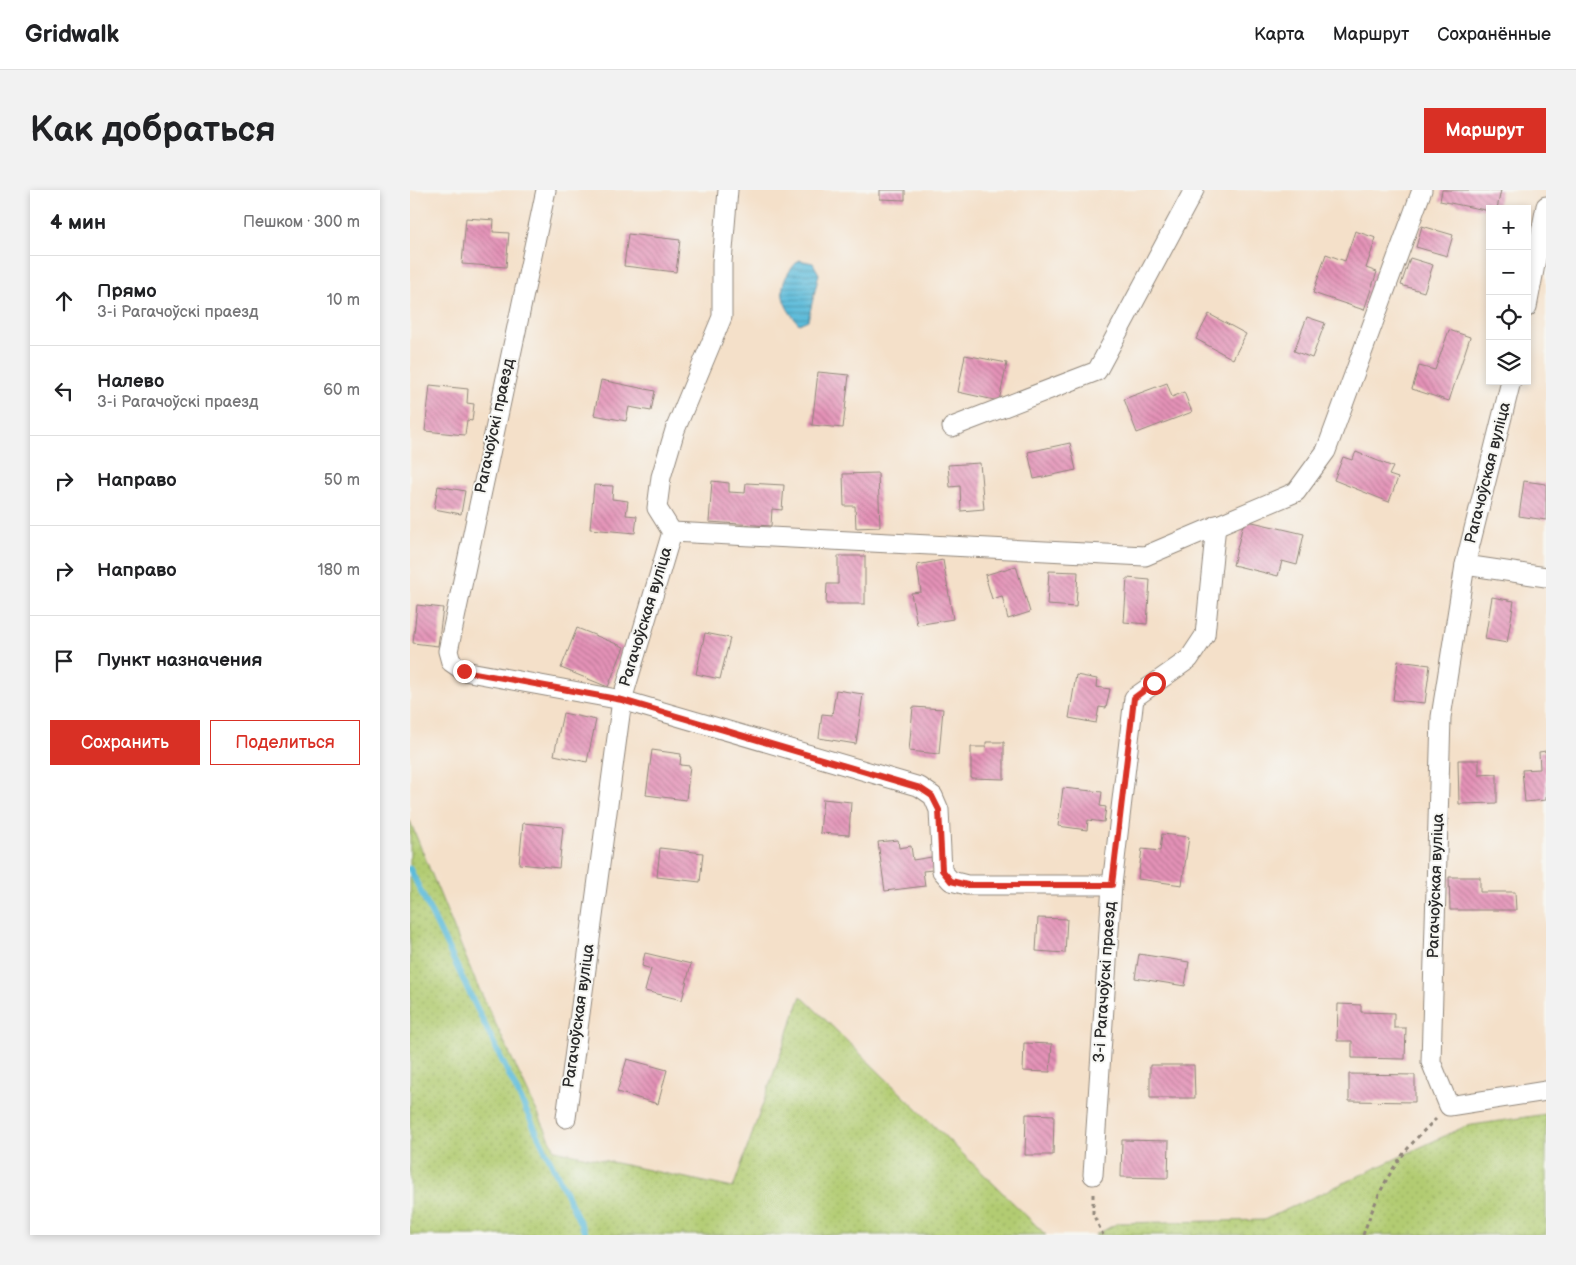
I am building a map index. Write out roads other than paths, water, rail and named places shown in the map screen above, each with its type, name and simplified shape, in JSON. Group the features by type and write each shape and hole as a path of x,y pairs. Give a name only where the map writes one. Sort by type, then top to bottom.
{"street":[{"name":"Рагачоўскі праезд","path":"546,190 448,651 451,662 464,671 622,700"},
{"name":"Рагачоўская вуліца","path":"566,1118 622,700 672,532 657,508 660,477 675,430 722,317 722,262 728,190"},
{"path":"952,427 1097,371 1194,190"},
{"path":"672,532 1145,556 1296,492 1326,451 1422,190"},
{"path":"1529,295 1546,206"},
{"name":"Рагачоўская вуліца","path":"1510,385 1465,565 1441,717 1431,1062 1449,1106 1546,1091"},
{"name":"3-і Рагачоўскі праезд","path":"1093,1176 1112,885 1134,698 1189,659 1205,635 1216,525"},
{"name":"Рагачоўская вуліца","path":"1465,565 1546,577"},
{"path":"622,700 920,788 932,796 939,810 942,870 951,881 967,885 1112,885"}],"water":[{"path":"799,260 813,263 819,274 808,320 799,324 787,308 782,292 786,276"}],"waterway":[{"path":"410,869 586,1235"}]}
